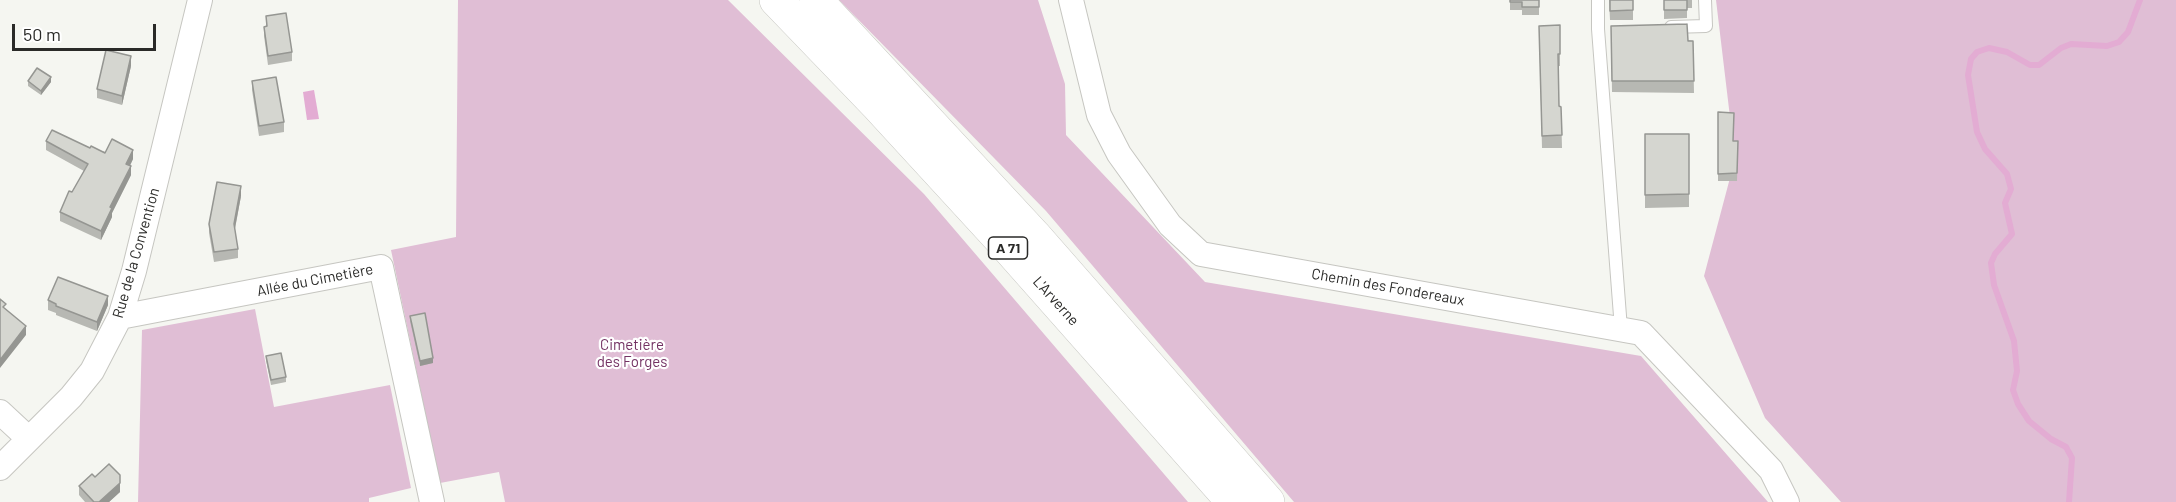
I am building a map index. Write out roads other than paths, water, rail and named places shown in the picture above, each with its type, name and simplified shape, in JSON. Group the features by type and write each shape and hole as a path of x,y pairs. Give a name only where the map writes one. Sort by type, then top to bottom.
{"highway":[{"name":"L'Arverne","path":"776,0 878,106 1002,241 1233,502"},
{"name":"L'Arverne","path":"816,0 1034,235 1268,502"}],"street":[{"name":"Rue de la Convention","path":"0,468 71,397 92,371 120,317 134,272 200,0"},
{"name":"Chemin des Fondereaux","path":"1071,0 1100,115 1119,154 1170,225 1201,254 1641,333 1771,470 1787,502"},
{"name":"Allée du Cimetière","path":"120,317 381,267 432,502"},
{"path":"0,412 29,439"}],"lane":[{"path":"1598,0 1604,29 1622,329"},
{"path":"1658,27 1706,26 1705,0"}],"waterway":[{"path":"2069,502 2072,458 2066,447 2051,439 2029,421 2018,404 2013,390 2017,371 2014,341 1994,285 1991,263 1995,254 2012,234 2005,203 2011,189 2007,174 1985,149 1977,132 1968,75 1971,59 1977,52 1989,48 2007,52 2030,65 2039,65 2061,48 2071,44 2107,46 2119,42 2128,32 2140,0"}],"park label":[{"name":"Cimetière des Forges","path":"632,354"}]}
